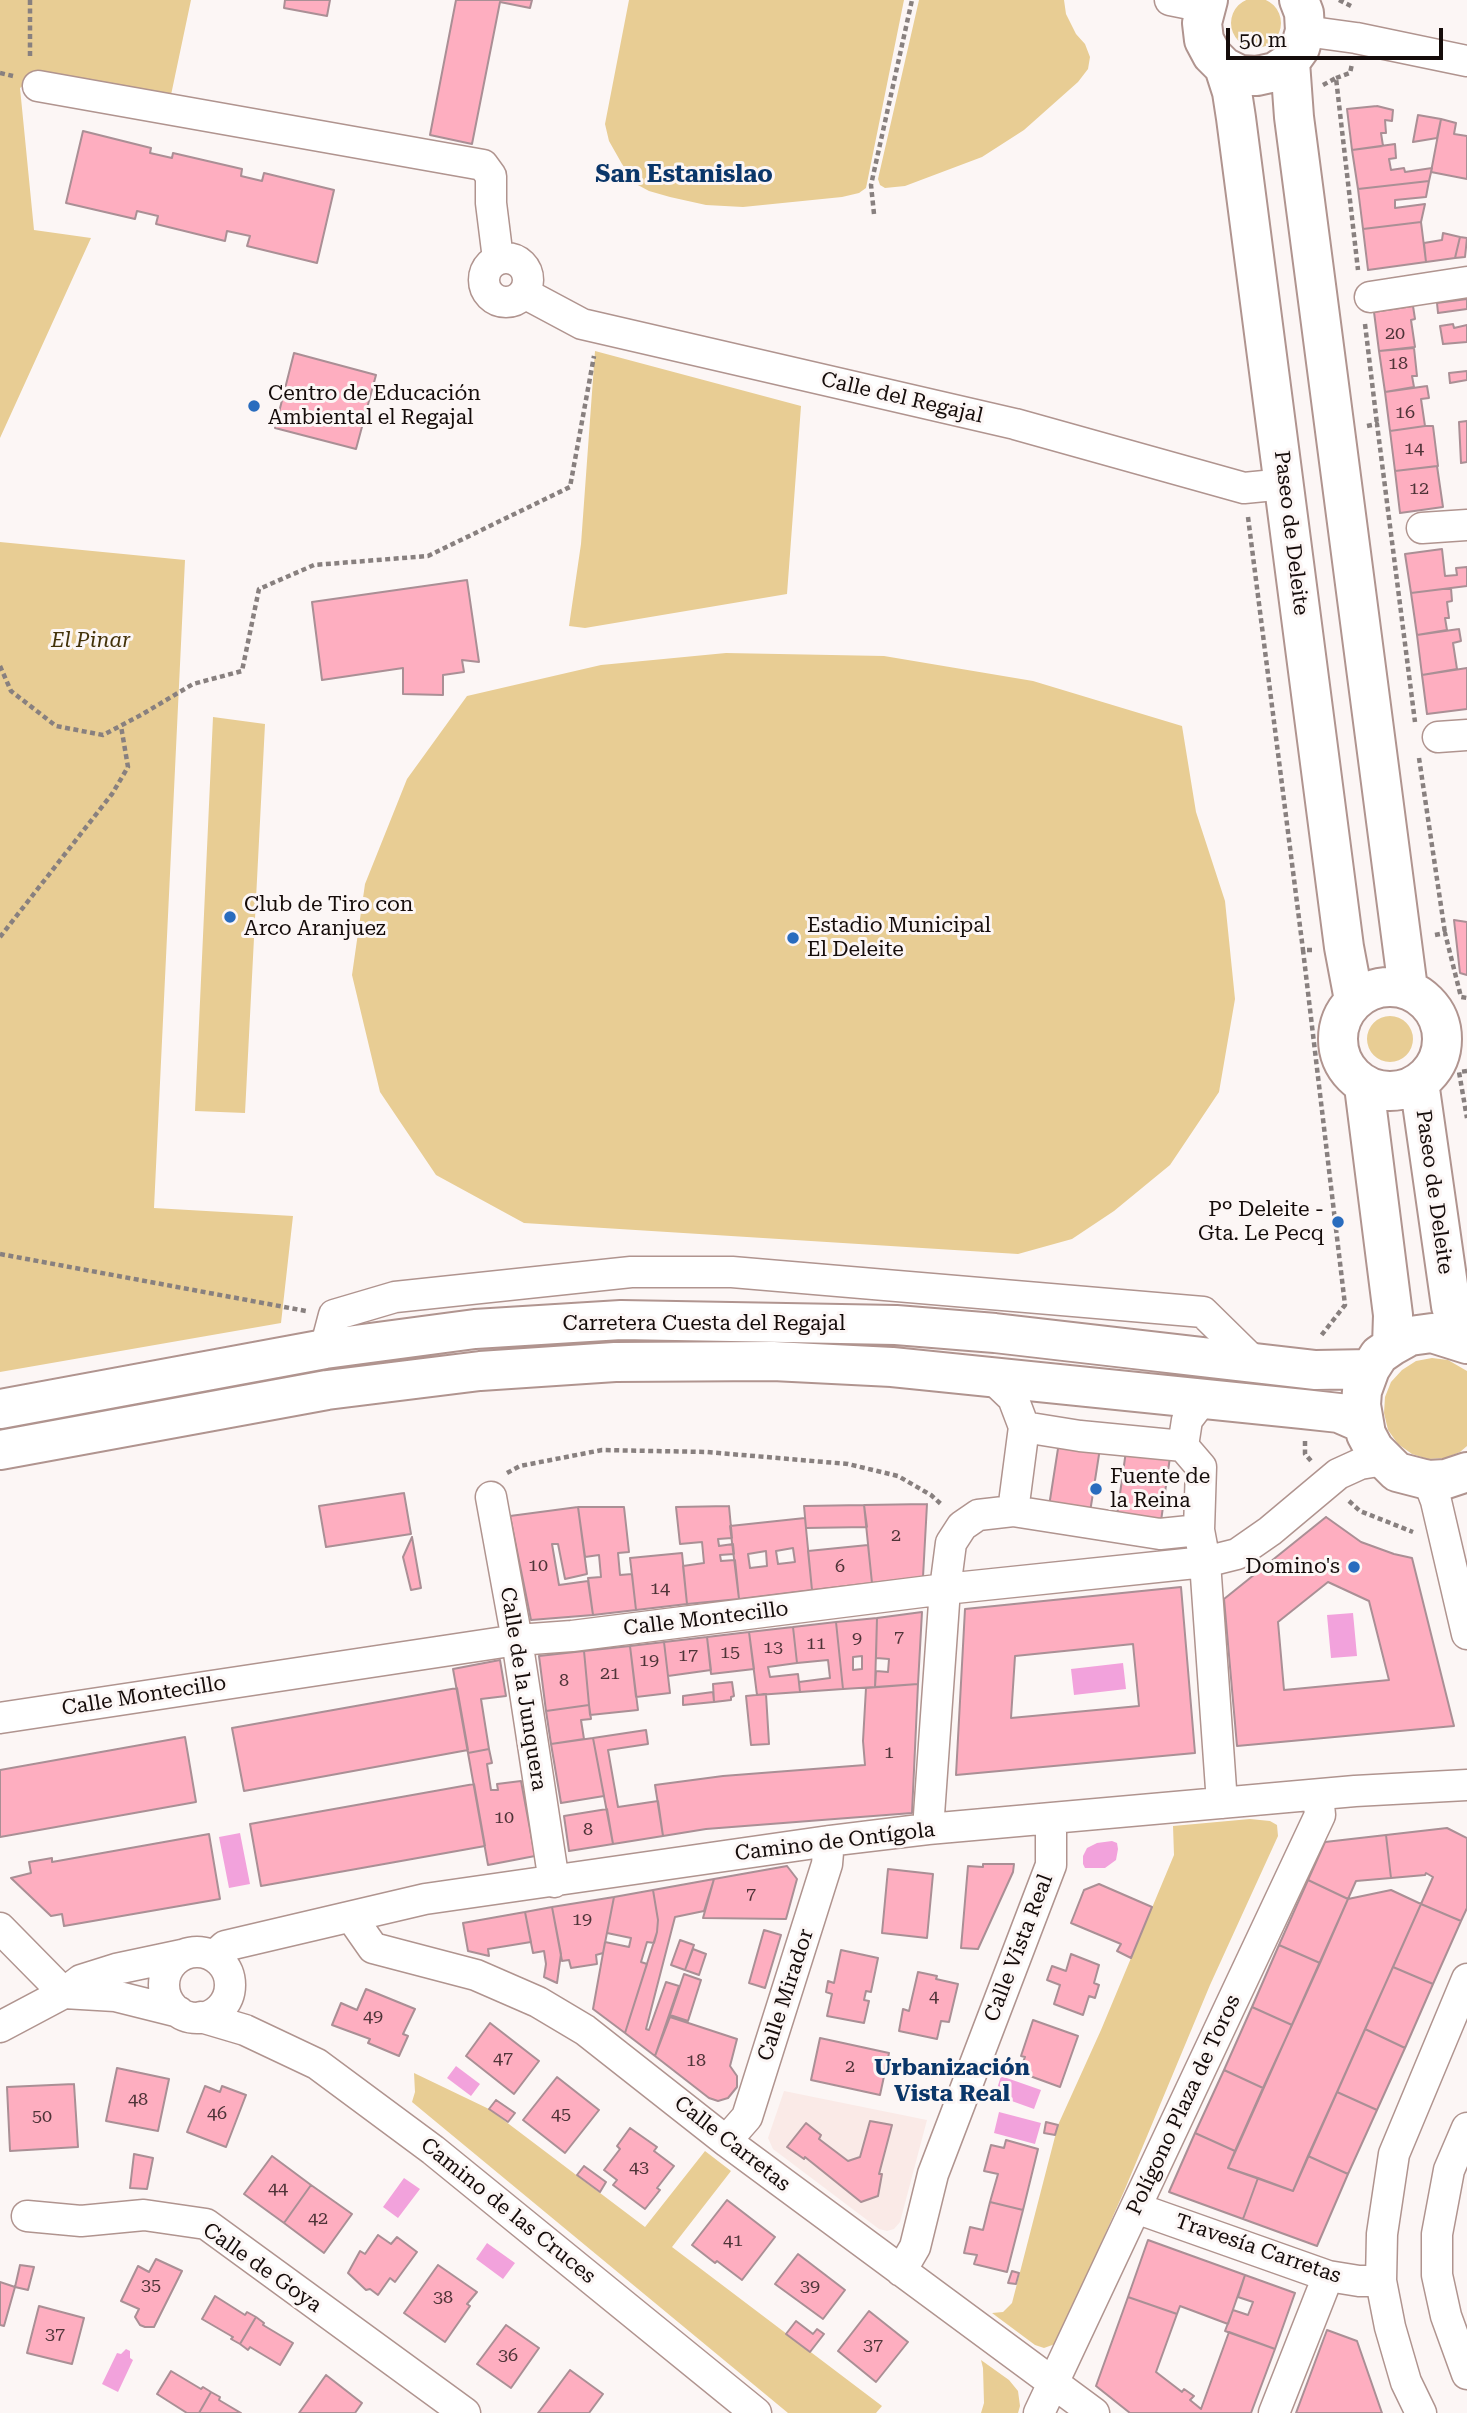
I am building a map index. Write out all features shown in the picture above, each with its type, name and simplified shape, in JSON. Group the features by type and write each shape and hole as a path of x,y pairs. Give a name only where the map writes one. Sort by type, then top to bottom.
{"main road":[{"path":"1194,2 1202,23 1204,40 1212,55 1224,67 1240,75 1258,76 1275,72 1298,31"},
{"path":"1298,31 1294,117 1408,989"},
{"name":"Paseo de Deleite","path":"1224,67 1236,118 1354,1000"},
{"path":"1379,987 1408,989 1430,1005 1454,1032 1442,1045 1438,1060 1430,1072 1419,1082 1404,1089 1387,1091 1364,1086 1345,1066 1338,1049 1338,1031 1343,1014 1354,1000 1379,987"},
{"name":"Paseo de Deleite","path":"1419,1082 1451,1306 1465,1343"},
{"path":"1364,1086 1393,1315 1381,1357 1362,1391 1362,1423 1374,1449 1397,1472 1428,1480 1446,1479 1467,1472"},
{"name":"Carretera Cuesta del Regajal","path":"0,1409 330,1332 621,1320 896,1325 995,1333 1256,1364 1343,1371 1381,1357 1410,1336 1432,1334 1465,1343"},
{"name":"Carretera Cuesta del Regajal","path":"0,1450 327,1390 480,1371 615,1362 773,1361 892,1367 1339,1413 1362,1423"}],"street":[{"path":"1298,31 1356,38 1467,61"},
{"name":"Calle del Regajal","path":"38,86 483,165 491,176 491,203 498,259 512,258 524,267 528,280 524,293 582,324 1015,424 1244,488 1284,484"},
{"path":"1364,294 1467,282"},
{"path":"1422,528 1467,526"},
{"path":"1424,739 1467,735"},
{"path":"989,1375 1013,1398 1024,1427 1013,1511"},
{"path":"1183,1446 1188,1420 1203,1399"},
{"path":"1024,1427 1080,1436 1183,1446 1201,1467 1199,1530 1205,1562 1222,1803"},
{"name":"Calle Montecillo","path":"0,1718 517,1640 572,1636 945,1589 1205,1562 1237,1554 1270,1531 1338,1474 1360,1464 1384,1460"},
{"path":"1428,1480 1436,1501 1467,1634"},
{"name":"Calle de la Junquera","path":"491,1497 517,1640 554,1881"},
{"path":"928,1829 945,1589 951,1543 962,1526 978,1515 1013,1511 1160,1534 1199,1530"},
{"name":"Camino de Ontígola","path":"214,1956 225,1946 425,1899 829,1841 928,1829 1355,1791 1467,1785"},
{"name":"Polígono Plaza de Toros","path":"1040,2413 1320,1815 1318,1795"},
{"name":"Calle Vista Real","path":"901,2271 915,2247 933,2174 1051,1865 1051,1819"},
{"name":"Calle Mirador","path":"726,2141 747,2117 827,1864 829,1841"},
{"name":"Calle Carretas","path":"352,1918 373,1948 476,1975 538,2002 585,2030 726,2141 1094,2413"},
{"path":"0,1928 64,1993"},
{"path":"0,2027 64,1993 80,1980 193,1952 214,1956 223,1964 245,2030"},
{"path":"182,1955 166,1971 165,1995 190,2015 212,2014 222,2007 230,1985"},
{"path":"1421,2413 1406,2382 1390,2327 1381,2281 1382,2234 1394,2154 1467,1979"},
{"name":"Camino de las Cruces","path":"64,1993 116,1996 245,2030 317,2064 433,2150 757,2413"},
{"path":"1467,2128 1449,2170 1437,2234 1437,2275 1446,2316 1467,2374"},
{"name":"Travesía Carretas","path":"1136,2208 1328,2276 1381,2281"},
{"name":"Calle de Goya","path":"27,2216 80,2221 144,2215 206,2224 465,2413"},
{"path":"1275,2413 1328,2276"}],"path":[{"path":"30,0 30,71 38,86"},
{"path":"874,214 872,185 912,0"},
{"path":"1294,117 1311,116 1318,88 1336,78 1364,294 1377,424 1424,739 1445,933 1461,997 1467,998"},
{"path":"0,666 12,691 56,726 103,735 193,684 242,671 259,589 314,565 428,556 570,487 595,351 604,329"},
{"path":"1335,432 1377,424"},
{"path":"1244,488 1345,1305 1321,1335 1316,1370"},
{"path":"0,937 112,794 128,767 121,725"},
{"path":"1400,942 1445,933"},
{"path":"1303,950 1345,947"},
{"path":"1467,1071 1459,1072 1467,1118"},
{"path":"0,1254 330,1332"},
{"path":"1303,1409 1305,1454 1329,1482 1360,1511 1418,1534"},
{"path":"491,1497 496,1480 520,1466 602,1450 707,1452 848,1464 898,1476 931,1495 962,1526"}],"shaded area":[{"path":"1353,1613 1357,1656 1331,1658 1327,1615"},
{"path":"1123,1663 1126,1689 1074,1695 1071,1669"},
{"path":"240,1833 250,1884 229,1888 219,1837"},
{"path":"1097,1843 1117,1843 1116,1860 1105,1868 1085,1868 1083,1856 1087,1848"},
{"path":"456,2066 480,2084 471,2096 447,2078"},
{"path":"1001,2076 1041,2090 1034,2109 995,2095"},
{"path":"784,2091 927,2120 900,2222 894,2229 879,2229 773,2149 768,2138"},
{"path":"999,2112 1041,2123 1035,2144 994,2133"},
{"path":"404,2178 420,2189 398,2218 383,2207"},
{"path":"487,2243 515,2263 503,2279 476,2259"},
{"path":"126,2349 130,2351 130,2358 133,2360 118,2392 102,2384 117,2353 121,2354"}],"green space":[{"path":"1256,-2 1274,5 1281,23 1274,41 1256,48 1238,41 1231,23 1238,5"},
{"path":"0,0 191,0 171,95 39,73 20,88 34,230 91,238 0,438"},
{"path":"629,0 904,0 866,188 859,193 842,197 743,207 706,205 649,191 636,184 609,141 605,124"},
{"path":"919,0 1064,0 1066,14 1090,57 1088,69 1078,82 1024,130 982,157 905,186 885,188 880,185 878,179"},
{"path":"595,351 801,406 787,594 585,628 569,626 581,544"},
{"name":"El Pinar","path":"0,542 185,560 154,1208 293,1216 281,1323 0,1372"},
{"name":"Estadio Municipal El Deleite","path":"726,653 884,656 1033,681 1182,726 1196,812 1225,901 1235,999 1219,1092 1170,1165 1114,1211 1072,1239 1018,1254 524,1223 436,1175 380,1092 352,975 365,884 407,779 467,696 601,665"},
{"name":"Club de Tiro con Arco Aranjuez","path":"213,717 265,724 245,1113 195,1111"},
{"path":"1390,1016 1407,1022 1413,1039 1407,1056 1390,1062 1373,1056 1367,1039 1373,1022"},
{"path":"1432,1358 1448,1360 1467,1371 1467,1446 1445,1458 1428,1459 1412,1454 1398,1444 1388,1430 1384,1413 1385,1397 1391,1382 1402,1370 1416,1361"},
{"path":"1250,1819 1270,1821 1277,1825 1278,1836 1210,1985 1062,2332 1055,2344 1044,2348 1035,2345 992,2313 1003,2312 1012,2303 1058,2125 1174,1855 1173,1826"},
{"path":"414,2073 489,2109 645,2227 705,2151 731,2171 672,2247 882,2406 876,2413 788,2413 412,2102 415,2092"},
{"path":"981,2360 1009,2380 1018,2391 1018,2413 981,2413 984,2403"}],"building":[{"path":"285,0 330,0 327,16 284,8"},
{"path":"456,0 532,0 530,8 500,2 472,144 430,135"},
{"path":"1377,106 1393,110 1392,121 1385,120 1386,133 1381,133 1383,146 1352,150 1347,109"},
{"path":"1418,115 1441,119 1437,138 1413,142"},
{"path":"1441,119 1456,123 1454,134 1467,136 1467,179 1431,172"},
{"path":"83,131 151,148 150,153 172,158 173,153 242,169 241,176 262,181 264,173 334,190 317,263 247,246 250,236 227,231 225,241 156,224 158,216 137,211 135,219 66,203"},
{"path":"1395,144 1396,158 1389,159 1391,170 1404,168 1405,172 1432,168 1429,181 1358,189 1352,150"},
{"path":"1429,181 1426,197 1395,200 1395,208 1425,204 1421,222 1363,229 1358,189"},
{"path":"1421,222 1426,262 1368,270 1363,229"},
{"path":"1443,233 1460,237 1455,258 1426,262 1424,243 1442,240"},
{"path":"1460,237 1467,238 1465,257 1455,258"},
{"path":"1467,299 1467,309 1438,313 1437,303"},
{"path":"1413,306 1415,319 1411,320 1415,347 1379,351 1374,312"},
{"path":"1453,324 1454,328 1467,325 1467,342 1443,344 1440,326"},
{"path":"1414,348 1417,376 1412,376 1414,387 1385,392 1379,351"},
{"path":"294,353 376,375 356,449 275,428"},
{"path":"1467,371 1467,380 1450,383 1449,373"},
{"path":"1427,386 1429,398 1421,399 1425,426 1390,431 1385,392"},
{"path":"1467,421 1467,462 1461,463 1459,422"},
{"path":"1433,426 1438,466 1395,471 1390,431"},
{"path":"1437,466 1443,507 1400,513 1395,471"},
{"path":"1442,549 1445,576 1457,575 1456,568 1467,567 1467,586 1411,593 1405,554"},
{"path":"467,580 479,662 462,660 464,672 443,675 443,695 403,694 403,668 322,680 312,602"},
{"path":"1451,588 1452,601 1447,602 1449,618 1445,618 1447,630 1417,635 1411,593"},
{"path":"1459,629 1461,641 1453,643 1457,669 1422,675 1417,635"},
{"path":"1467,668 1467,709 1427,714 1422,675"},
{"path":"1454,920 1467,922 1467,975 1460,973"},
{"path":"1062,1423 1103,1429 1088,1525 1047,1519"},
{"path":"1126,1451 1170,1457 1161,1521 1117,1515"},
{"path":"404,1493 411,1534 326,1547 319,1506"},
{"path":"927,1504 923,1577 872,1583 864,1505"},
{"path":"864,1505 867,1527 806,1528 804,1506"},
{"path":"729,1506 732,1538 718,1539 719,1546 733,1544 734,1554 720,1555 721,1561 735,1560 739,1599 687,1604 683,1566 704,1563 702,1542 680,1544 676,1507"},
{"path":"578,1507 624,1507 629,1552 618,1553 620,1575 632,1574 636,1610 593,1615 588,1578 601,1577 599,1555 585,1557"},
{"path":"578,1507 587,1574 565,1579 558,1544 552,1544 559,1585 588,1581 593,1615 531,1620 510,1516"},
{"path":"1326,1517 1361,1542 1412,1558 1454,1726 1237,1746 1224,1599","holes":["1328,1582 1369,1601 1389,1680 1284,1690 1278,1622"]},
{"path":"805,1518 812,1590 739,1599 730,1526","holes":["793,1548 795,1562 778,1564 776,1551","766,1551 767,1566 750,1568 748,1554"]},
{"path":"412,1537 421,1588 411,1590 403,1557"},
{"path":"868,1545 872,1583 812,1590 808,1551"},
{"path":"682,1553 687,1604 636,1610 630,1558"},
{"path":"1181,1587 1195,1753 956,1775 965,1609","holes":["1133,1644 1139,1706 1011,1718 1015,1656"]},
{"path":"922,1612 918,1684 875,1687 876,1671 888,1672 889,1659 876,1658 877,1618"},
{"path":"877,1618 875,1687 843,1689 836,1622","holes":["862,1656 862,1669 853,1670 853,1657"]},
{"path":"836,1622 843,1689 800,1692 799,1682 830,1678 828,1660 797,1663 793,1627"},
{"path":"793,1627 797,1663 768,1667 770,1677 798,1674 800,1692 757,1695 749,1632"},
{"path":"749,1632 754,1669 711,1674 707,1637"},
{"path":"707,1637 711,1670 668,1676 664,1642"},
{"path":"664,1642 670,1693 636,1697 630,1646"},
{"path":"630,1646 638,1710 590,1715 584,1651"},
{"path":"584,1651 589,1705 546,1711 539,1656"},
{"path":"500,1660 506,1696 481,1699 489,1749 468,1753 453,1669"},
{"path":"732,1682 734,1696 731,1700 714,1702 713,1684"},
{"path":"918,1684 912,1813 706,1829 663,1836 655,1785 723,1776 865,1765 863,1741 866,1688"},
{"path":"457,1688 468,1750 244,1791 232,1728"},
{"path":"713,1692 714,1702 683,1705 683,1696"},
{"path":"766,1694 769,1744 751,1745 746,1696"},
{"path":"589,1705 591,1719 581,1720 584,1739 551,1744 546,1711"},
{"path":"646,1730 648,1744 608,1750 618,1807 658,1801 663,1836 613,1844 593,1738"},
{"path":"185,1737 196,1802 0,1837 0,1770"},
{"path":"593,1738 604,1796 561,1803 551,1744"},
{"path":"489,1749 492,1763 487,1764 491,1790 498,1790 497,1784 521,1781 535,1856 488,1865 468,1753"},
{"path":"474,1784 485,1846 261,1886 250,1824"},
{"path":"607,1809 613,1844 569,1851 564,1816"},
{"path":"1447,1828 1467,1838 1467,1908 1461,1921 1421,1904 1433,1877 1426,1873 1391,1878 1386,1835"},
{"path":"209,1834 220,1899 64,1926 62,1914 51,1916 11,1878 31,1873 29,1862 52,1858 52,1862"},
{"path":"1386,1835 1391,1878 1356,1881 1348,1899 1308,1880 1325,1842"},
{"path":"983,1864 1014,1864 1013,1872 978,1949 961,1948 968,1866 983,1867"},
{"path":"787,1866 797,1879 786,1919 703,1918 714,1879"},
{"path":"888,1869 933,1874 927,1938 882,1933"},
{"path":"714,1879 704,1911 675,1917 646,2029 649,2030 666,1982 679,1986 655,2056 625,2033 657,1932 658,1920 653,1890"},
{"path":"1308,1880 1348,1899 1320,1963 1279,1945"},
{"path":"1099,1884 1152,1907 1131,1958 1117,1951 1121,1944 1071,1923 1084,1890"},
{"path":"653,1890 658,1920 657,1932 654,1943 647,1942 641,1962 647,1964 625,2033 593,2009 605,1942 629,1947 631,1938 607,1933 614,1897"},
{"path":"1391,1890 1421,1904 1293,2191 1228,2168 1348,1899"},
{"path":"614,1897 603,1953 596,1955 597,1964 571,1968 569,1960 562,1961 552,1907"},
{"path":"1421,1904 1461,1921 1433,1984 1393,1967"},
{"path":"552,1907 561,1954 557,1983 544,1977 544,1951 533,1953 525,1912"},
{"path":"525,1912 531,1942 488,1949 489,1956 468,1951 463,1923"},
{"path":"764,1930 781,1935 765,1988 749,1983"},
{"path":"680,1940 694,1945 685,1970 671,1965"},
{"path":"1279,1945 1320,1963 1292,2025 1252,2007"},
{"path":"693,1949 706,1954 699,1975 685,1970"},
{"path":"841,1950 878,1958 871,1992 866,1991 864,2000 869,2001 864,2023 827,2016 832,1994 826,1992 828,1981 834,1983"},
{"path":"1071,1954 1099,1965 1094,1983 1099,1985 1095,1998 1089,1996 1083,2015 1054,2004 1060,1985 1047,1980 1052,1966 1066,1971"},
{"path":"1393,1967 1433,1984 1405,2048 1365,2029"},
{"path":"918,1972 958,1984 949,2022 941,2021 937,2039 899,2031 903,2009 909,2011"},
{"path":"684,1974 701,1980 688,2021 670,2015"},
{"path":"366,1989 415,2009 403,2034 408,2036 399,2056 368,2043 370,2039 332,2025 341,2003 357,2010"},
{"path":"1252,2007 1292,2025 1263,2088 1224,2070"},
{"path":"670,2017 737,2039 730,2066 737,2076 737,2087 728,2098 718,2101 709,2098 655,2056"},
{"path":"1033,2020 1078,2036 1060,2087 1019,2072 1025,2057 1021,2056"},
{"path":"490,2023 539,2061 514,2094 466,2056"},
{"path":"1365,2029 1405,2048 1377,2110 1337,2092"},
{"path":"820,2038 889,2053 880,2095 811,2080"},
{"path":"117,2068 169,2079 158,2131 106,2121"},
{"path":"1224,2070 1263,2088 1235,2151 1195,2133"},
{"path":"557,2077 599,2110 565,2153 523,2120"},
{"path":"74,2084 78,2147 10,2151 7,2087"},
{"path":"205,2086 220,2092 222,2086 246,2095 226,2147 187,2132"},
{"path":"1337,2092 1377,2110 1348,2174 1308,2156"},
{"path":"496,2100 515,2113 508,2122 489,2109"},
{"path":"870,2121 892,2125 879,2174 882,2174 878,2196 861,2202 805,2157 804,2159 787,2147 806,2123 821,2135 819,2139 848,2161 860,2157"},
{"path":"1046,2122 1058,2125 1055,2135 1044,2133"},
{"path":"630,2128 657,2147 654,2151 674,2166 645,2209 613,2185 617,2180 604,2170 620,2149 617,2146"},
{"path":"1195,2133 1235,2151 1228,2168 1258,2178 1243,2219 1169,2192"},
{"path":"1006,2140 1038,2149 1023,2210 990,2202 998,2174 984,2171 991,2145 1004,2148"},
{"path":"134,2154 153,2158 147,2189 130,2188"},
{"path":"272,2156 311,2185 284,2223 244,2194"},
{"path":"1308,2156 1348,2174 1317,2246 1243,2219 1258,2178 1293,2191"},
{"path":"584,2166 606,2182 600,2192 577,2175"},
{"path":"311,2185 352,2214 324,2253 284,2223"},
{"path":"727,2200 775,2237 742,2280 692,2245"},
{"path":"990,2202 1023,2210 1007,2272 974,2264 977,2255 964,2253 970,2227 983,2230"},
{"path":"378,2235 391,2244 397,2237 417,2252 395,2282 390,2278 378,2295 370,2289 366,2290 348,2273 360,2251 365,2254"},
{"path":"1148,2240 1245,2275 1228,2324 1180,2306 1177,2314 1128,2297"},
{"path":"798,2254 845,2290 823,2319 775,2284"},
{"path":"156,2259 182,2271 154,2327 145,2327 140,2325 135,2317 139,2309 121,2301 138,2266 149,2272"},
{"path":"20,2265 34,2267 28,2290 15,2287"},
{"path":"438,2265 477,2292 445,2342 404,2313"},
{"path":"1012,2271 1019,2273 1016,2284 1008,2283"},
{"path":"1245,2275 1295,2293 1275,2349 1225,2331 1233,2310 1248,2315 1253,2302 1238,2297"},
{"path":"0,2282 15,2287 4,2326 0,2325"},
{"path":"215,2296 245,2315 247,2312 256,2317 240,2344 202,2319"},
{"path":"1128,2297 1177,2314 1156,2372 1182,2392 1184,2389 1194,2396 1190,2400 1201,2409 1229,2332 1275,2349 1251,2413 1130,2413 1096,2386"},
{"path":"39,2306 84,2318 72,2364 27,2353"},
{"path":"869,2311 908,2342 876,2382 838,2351"},
{"path":"256,2317 263,2325 293,2343 280,2365 240,2344"},
{"path":"796,2321 813,2334 817,2329 824,2334 810,2352 786,2334"},
{"path":"506,2325 539,2348 511,2388 477,2364"},
{"path":"1327,2330 1357,2341 1382,2413 1296,2413"},
{"path":"570,2370 603,2394 589,2413 538,2413"},
{"path":"171,2371 211,2392 199,2413 187,2413 157,2394"},
{"path":"326,2375 362,2403 355,2413 299,2413"},
{"path":"211,2392 220,2397 219,2400 241,2413 199,2413"}],"place":[{"name":"Centro de Educación Ambiental el Regajal","path":"254,406"},
{"name":"Club de Tiro con Arco Aranjuez","path":"230,917"},
{"name":"Estadio Municipal El Deleite","path":"793,938"},
{"name":"Pº Deleite - Gta. Le Pecq","path":"1338,1222"},
{"name":"Fuente de la Reina","path":"1096,1489"},
{"name":"Domino's","path":"1354,1567"}],"district":[{"name":"San Estanislao","path":"684,175"},
{"name":"Urbanización Vista Real","path":"952,2081"}]}
